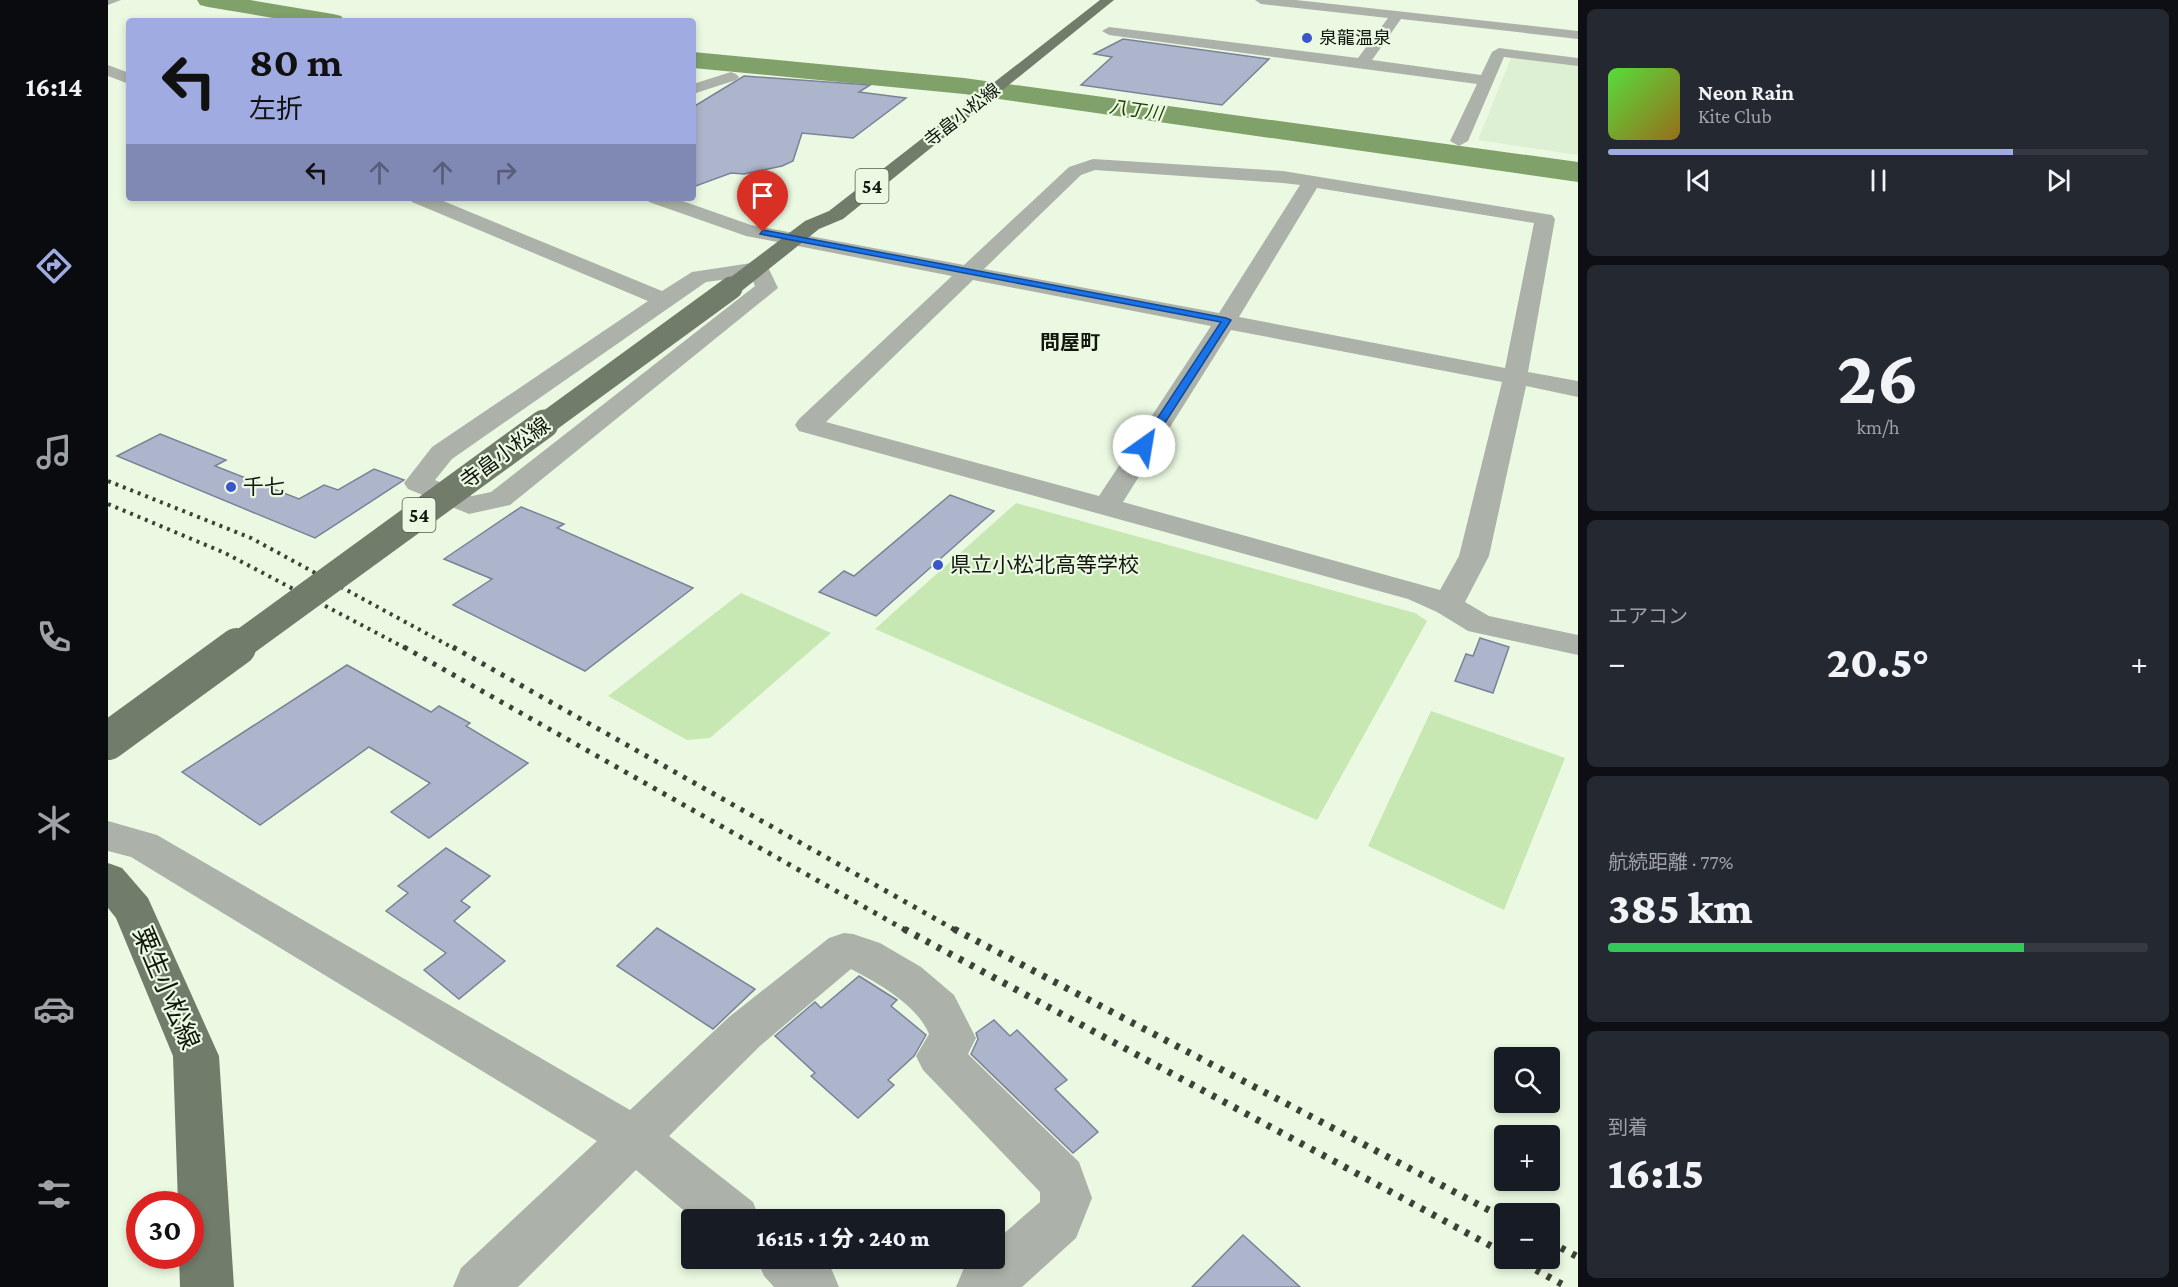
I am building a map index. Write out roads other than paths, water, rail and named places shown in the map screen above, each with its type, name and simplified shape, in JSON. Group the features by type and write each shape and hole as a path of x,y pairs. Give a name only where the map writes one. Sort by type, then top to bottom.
{"main road":[{"name":"寺畠小松線","path":"108,741 731,288 804,232 836,215 929,140 1089,0"},
{"name":"寺畠小松線","path":"1036,48 1108,0"},
{"name":"寺畠小松線","path":"971,88 1016,53"},
{"name":"寺畠小松線","path":"804,232 809,215 816,208 906,137"},
{"name":"粟生小松線","path":"108,879 133,910 196,1056 196,1275"}],"street":[{"path":"108,1 115,0"},
{"path":"1261,0 1578,35"},
{"path":"1362,63 1397,15"},
{"path":"1109,31 1485,80"},
{"path":"1459,141 1499,52 1578,62"},
{"path":"108,70 126,78"},
{"path":"696,88 731,77"},
{"path":"1448,605 1474,556 1515,378 1545,219 1283,177 1093,164 1075,171 808,425 1419,592 1448,605 1479,624 1578,645"},
{"path":"1106,506 1226,320 1311,182"},
{"path":"426,201 664,300"},
{"path":"664,201 746,230 804,232 969,271 1578,389"},
{"path":"758,268 767,288 500,499 469,505 418,483 442,453 664,300 700,277 758,268"},
{"path":"108,836 143,845 634,1138 721,1209"},
{"path":"480,1287 745,1031 844,950 850,949 885,967 935,1005 950,1027 953,1038 939,1056 1062,1179 1067,1198 1058,1220 982,1287"},
{"path":"793,1269 812,1287"}],"waterway":[{"name":"八丁川","path":"208,0 315,18"},
{"name":"八丁川","path":"696,60 964,86 1578,172"}],"railway":[{"path":"108,481 251,538 455,649"},
{"path":"108,504 225,553 407,649"},
{"path":"404,647 907,931"},
{"path":"453,647 957,931"},
{"path":"904,929 1494,1248"},
{"path":"954,929 1494,1213"},
{"path":"1560,1247 1578,1257"},
{"path":"1534,1269 1567,1287"}],"place":[{"name":"泉龍温泉","path":"1307,38"},
{"name":"千七","path":"231,487"},
{"name":"県立小松北高等学校","path":"938,565"}],"district":[{"name":"問屋町","path":"1070,342"}]}
